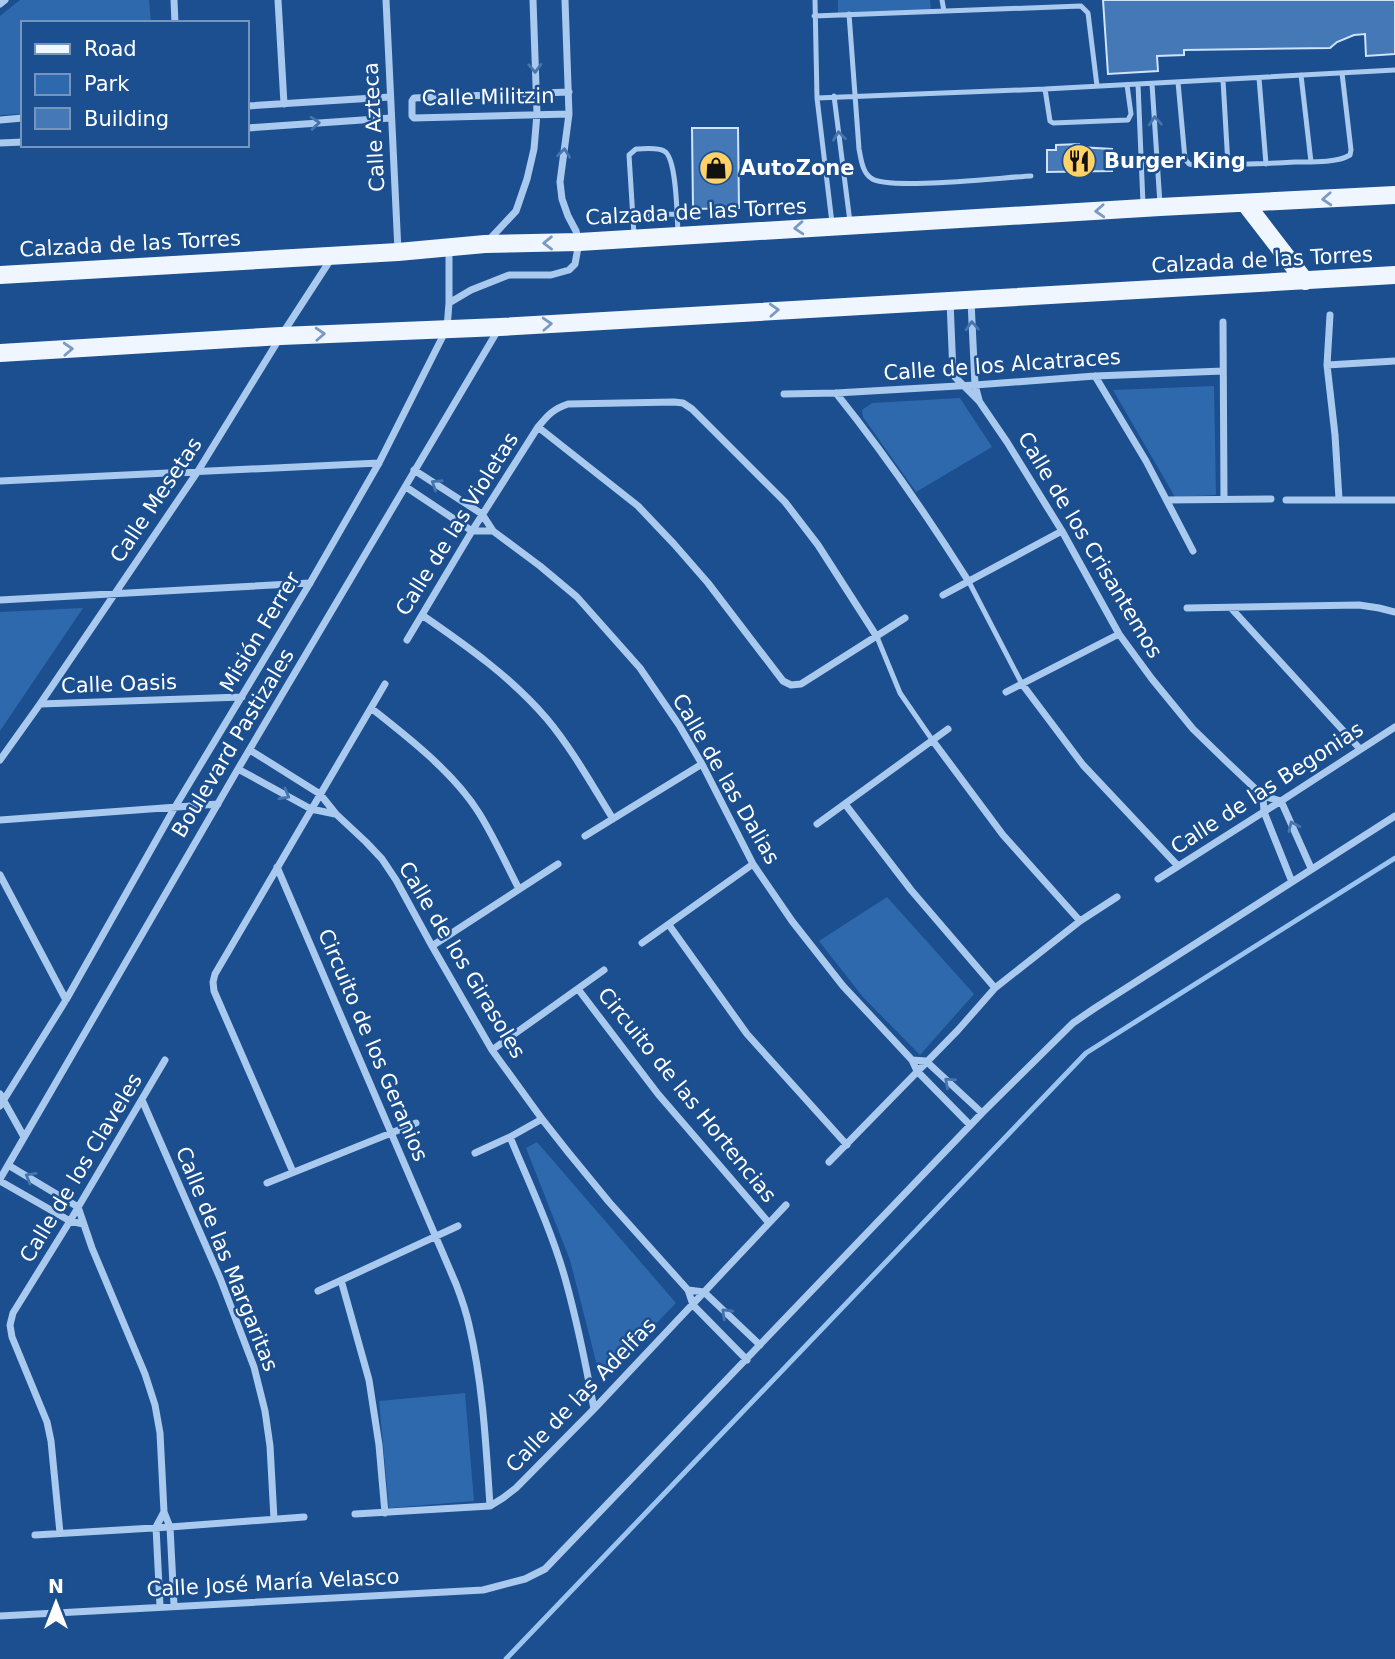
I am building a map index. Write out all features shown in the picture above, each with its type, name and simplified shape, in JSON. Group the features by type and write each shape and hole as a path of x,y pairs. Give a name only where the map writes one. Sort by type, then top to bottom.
{"main road":[{"name":"Calzada de las Torres","path":"0,275 398,252 485,244 579,242 1395,195"},
{"path":"1245,203 1305,281"},
{"name":"Calzada de las Torres","path":"0,353 1395,275"}],"street":[{"path":"0,4 5,0"},
{"path":"174,0 175,21"},
{"path":"278,0 284,104"},
{"name":"Calle Azteca","path":"386,0 398,252"},
{"path":"485,244 516,211 534,149 537,114 533,0"},
{"path":"449,303 471,290 509,275 551,275 569,270 575,264 579,242 562,199 560,183 569,114 565,0"},
{"name":"Calle Militzin","path":"569,92 414,98 412,116 569,114"},
{"path":"248,106 390,97"},
{"path":"0,120 21,118"},
{"path":"248,128 391,118"},
{"path":"0,143 21,142"},
{"name":"Misión Ferrer","path":"1,1100 66,1000 175,807 379,463 447,328 449,247"},
{"name":"Calle Mesetas","path":"0,760 198,471 333,255"},
{"name":"Calle de los Crisantemos","path":"971,300 975,385 979,401"},
{"name":"Calle de los Crisantemos","path":"950,301 953,373 979,401 1027,474 1062,531 1119,635 1193,729 1263,796 1282,801"},
{"path":"1329,315 1327,365 1339,499"},
{"path":"1223,322 1224,499"},
{"name":"Boulevard Pastizales","path":"0,1180 238,769 500,327"},
{"path":"1327,365 1395,361"},
{"name":"Calle de los Alcatraces","path":"784,394 963,386 1094,376 1223,372"},
{"path":"1094,376 1146,461 1193,551"},
{"path":"835,393 939,534 969,582"},
{"name":"Calle de las Violetas","path":"407,640 482,514 538,427 556,408 568,404 683,403 785,502 818,545 877,637"},
{"path":"538,427 638,506 708,583 783,681 791,685 801,684 905,618"},
{"path":"0,481 379,463"},
{"name":"Calle de las Dalias","path":"414,470 482,514 493,531 577,597 640,668 679,725 753,864 792,921 836,978 912,1060 917,1071 970,1125"},
{"path":"406,487 472,531 493,531"},
{"path":"1167,500 1271,499"},
{"path":"1286,500 1395,499"},
{"path":"943,595 1062,531"},
{"path":"0,600 310,583"},
{"path":"1187,608 1359,606 1395,612"},
{"path":"1231,608 1360,749"},
{"path":"422,615 500,673 547,719 613,819"},
{"path":"1006,692 1119,635"},
{"path":"293,1172 214,991 213,982 215,974 385,684"},
{"path":"1022,684 1083,765 1178,866"},
{"name":"Calle Oasis","path":"40,704 242,697"},
{"path":"371,708 423,751 479,812 519,889"},
{"name":"Calle de las Begonias","path":"1158,879 1395,727"},
{"path":"817,824 948,729"},
{"path":"933,741 1003,835 1080,921"},
{"name":"Calle de los Girasoles","path":"250,750 320,794 336,814 382,859 397,880 492,1050 542,1119 609,1202 688,1290 693,1305 747,1360"},
{"path":"585,836 702,764"},
{"path":"238,769 311,809 336,814"},
{"path":"1263,796 1264,811 1292,882"},
{"path":"1282,801 1311,869"},
{"path":"0,820 218,804"},
{"path":"845,804 911,890 995,988"},
{"path":"747,1360 982,1112 1073,1023 1395,816"},
{"path":"432,946 558,864"},
{"path":"642,943 753,864"},
{"name":"Circuito de los Geranios","path":"277,867 437,1236 469,1322 482,1398 490,1506"},
{"path":"0,875 66,1000"},
{"path":"829,1162 958,1030 995,988 1080,921 1117,897"},
{"path":"669,925 747,1034 847,1144"},
{"name":"Circuito de las Hortencias","path":"492,1050 604,970"},
{"name":"Circuito de las Hortencias","path":"578,989 659,1094 769,1223"},
{"name":"Calle de los Claveles","path":"60,1533 47,1422 10,1325 13,1313 165,1060"},
{"path":"912,1060 926,1061 982,1112"},
{"path":"1,1100 24,1138"},
{"name":"Calle de las Margaritas","path":"142,1100 220,1278 254,1367 270,1446 274,1519"},
{"path":"475,1153 542,1119"},
{"path":"267,1183 416,1123"},
{"path":"510,1137 564,1275 594,1409"},
{"path":"8,1165 78,1208 82,1224 140,1362 155,1405 160,1433 164,1512 170,1527 174,1605"},
{"path":"0,1180 70,1221 82,1224"},
{"name":"Calle de las Adelfas","path":"490,1506 516,1488 594,1409 786,1205"},
{"path":"318,1291 458,1226"},
{"path":"341,1280 369,1380 379,1445 385,1513"},
{"path":"688,1290 704,1292 760,1345"},
{"name":"Calle José María Velasco","path":"0,1616 483,1590 525,1580 545,1569 747,1360"},
{"path":"355,1514 490,1506"},
{"path":"160,1606 156,1527 164,1512"},
{"path":"35,1535 304,1517"}],"lane":[{"path":"815,0 817,98 842,226"},
{"path":"942,0 944,10"},
{"path":"814,16 1081,6 1088,13 1097,86"},
{"path":"849,14 859,149 864,169 870,178 882,183 910,184 1031,176"},
{"path":"817,98 1152,84 1395,70"},
{"path":"1178,82 1185,159 1189,164 1311,162 1350,155 1342,74"},
{"path":"1301,75 1311,162"},
{"path":"1259,78 1266,164"},
{"path":"1223,80 1228,165"},
{"path":"1138,84 1152,208"},
{"path":"1152,84 1152,208"},
{"path":"1045,89 1048,116 1053,123 1128,120 1131,114 1128,85"},
{"path":"834,96 842,226"},
{"path":"634,239 629,155 636,149 661,149 670,156 678,236"},
{"path":"632,216 676,214"},
{"path":"969,582 1022,684"},
{"path":"877,637 900,693 933,741"}],"green space":[{"path":"20,0 149,0 151,21 21,21 21,114 0,115 0,16"},
{"path":"838,0 930,0 931,11 838,14"},
{"path":"1214,386 1216,495 1175,497 1113,390"},
{"path":"960,398 992,447 916,492 863,417 862,410 872,403"},
{"path":"83,608 0,731 0,612"},
{"path":"887,897 974,994 920,1055 863,997 819,941"},
{"path":"537,1142 676,1303 601,1381 570,1260 526,1148"},
{"path":"465,1393 474,1501 389,1508 379,1401"}],"building":[{"path":"1103,0 1395,0 1395,54 1366,56 1365,34 1354,35 1330,48 1184,50 1184,55 1157,56 1158,71 1108,74"},
{"name":"AutoZone","path":"692,128 738,128 739,208 693,209"},
{"name":"Burger King","path":"1079,144 1079,147 1112,149 1112,171 1047,172 1047,150 1056,150 1056,145"}],"waterway":[{"path":"506,1659 1086,1053 1395,858"}],"place":[{"name":"Burger King","path":"1079,161"},
{"name":"AutoZone","path":"716,168"}]}
